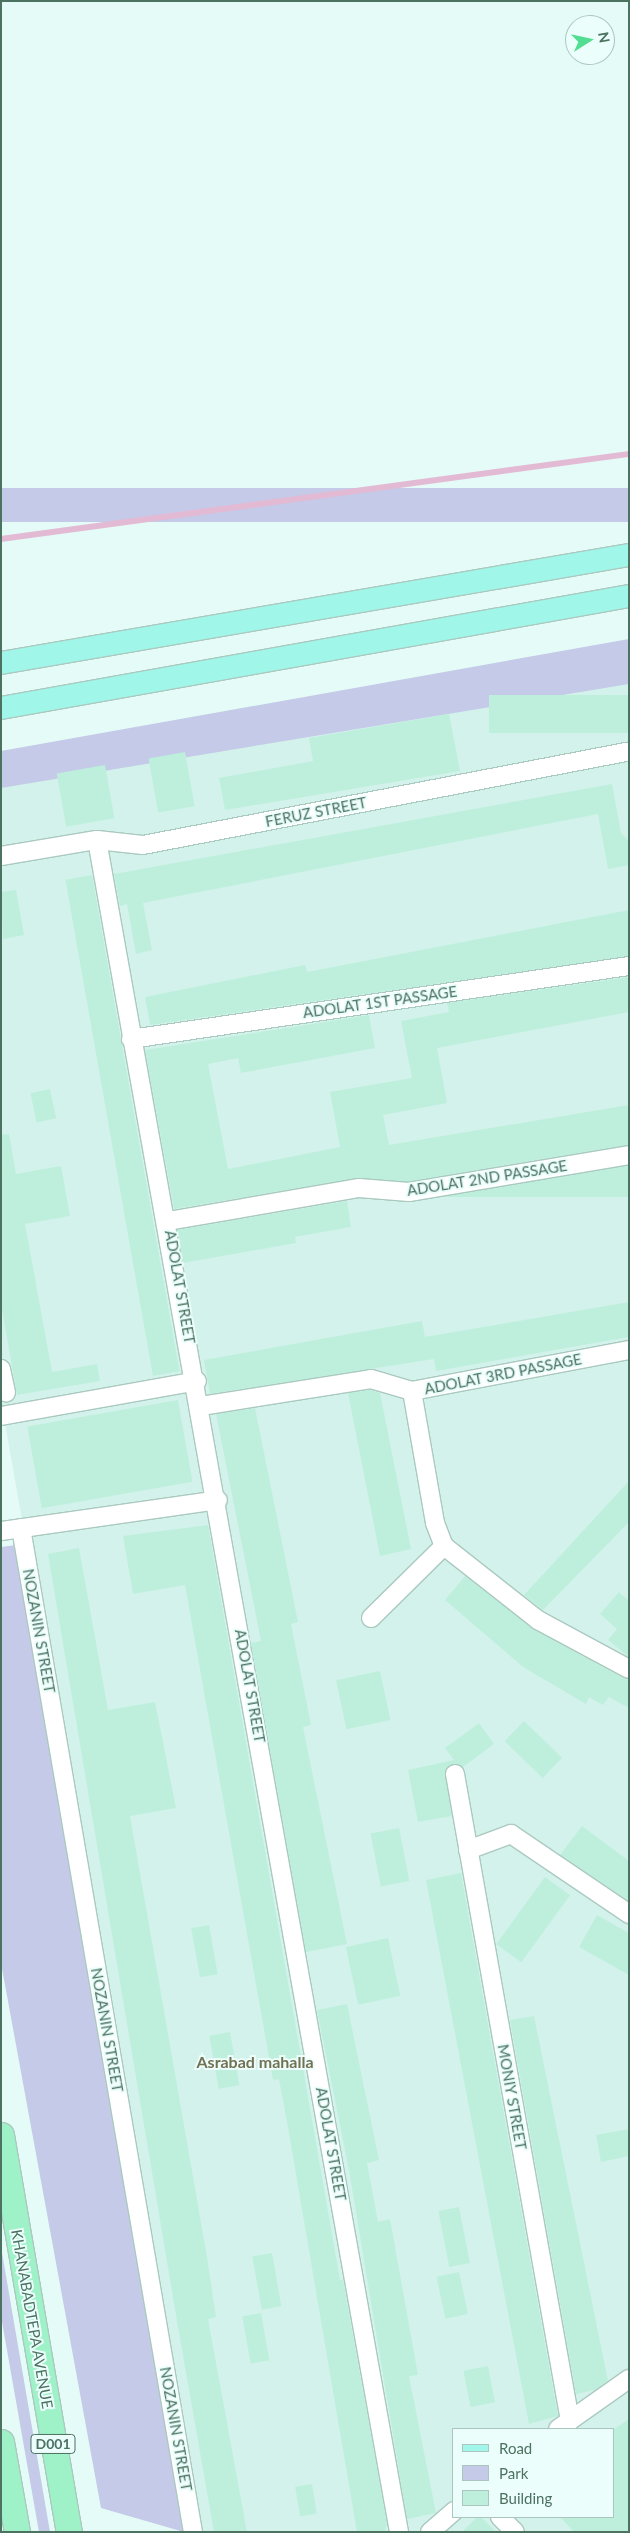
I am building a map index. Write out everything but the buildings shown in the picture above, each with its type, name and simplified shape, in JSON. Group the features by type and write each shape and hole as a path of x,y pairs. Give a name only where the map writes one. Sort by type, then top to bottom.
{"highway":[{"name":"KHANABADTEPA AVENUE","path":"1,2135 69,2532"},
{"path":"1,2442 17,2532"}],"main road":[{"path":"1,663 629,555"},
{"path":"1,708 629,596"}],"street":[{"name":"FERUZ STREET","path":"1,856 97,840 143,845 629,751"},
{"name":"ADOLAT STREET","path":"97,840 131,1039 168,1221 218,1500 399,2532"},
{"name":"ADOLAT 1ST PASSAGE","path":"131,1039 629,966"},
{"name":"ADOLAT 2ND PASSAGE","path":"168,1221 359,1188 409,1192 629,1155"},
{"name":"ADOLAT 3RD PASSAGE","path":"201,1406 371,1379 412,1391 629,1350"},
{"path":"1,1369 6,1392"},
{"path":"1,1416 196,1380"},
{"path":"412,1391 435,1523 444,1546 538,1620 629,1669"},
{"path":"1,1531 218,1500"},
{"name":"NOZANIN STREET","path":"21,1528 193,2532"},
{"path":"371,1618 444,1546"},
{"name":"MONIY STREET","path":"455,1774 564,2425 629,2380"},
{"path":"468,1850 511,1834 629,1914"},
{"path":"430,2532 452,2513"},
{"path":"501,2518 515,2532"}],"shaded area":[{"path":"629,661 629,2532 199,2532 1,1400 1,769"}],"green space":[{"path":"1,488 629,488 629,522 1,522"},
{"path":"629,639 629,684 1,788 1,751"},
{"path":"16,1545 184,2532 101,2508 1,1963 1,1547"},
{"path":"1,2247 50,2532 39,2532 1,2316"}],"waterway":[{"path":"1,539 629,454"}],"district":[{"name":"Asrabad mahalla","path":"255,2062"}]}
